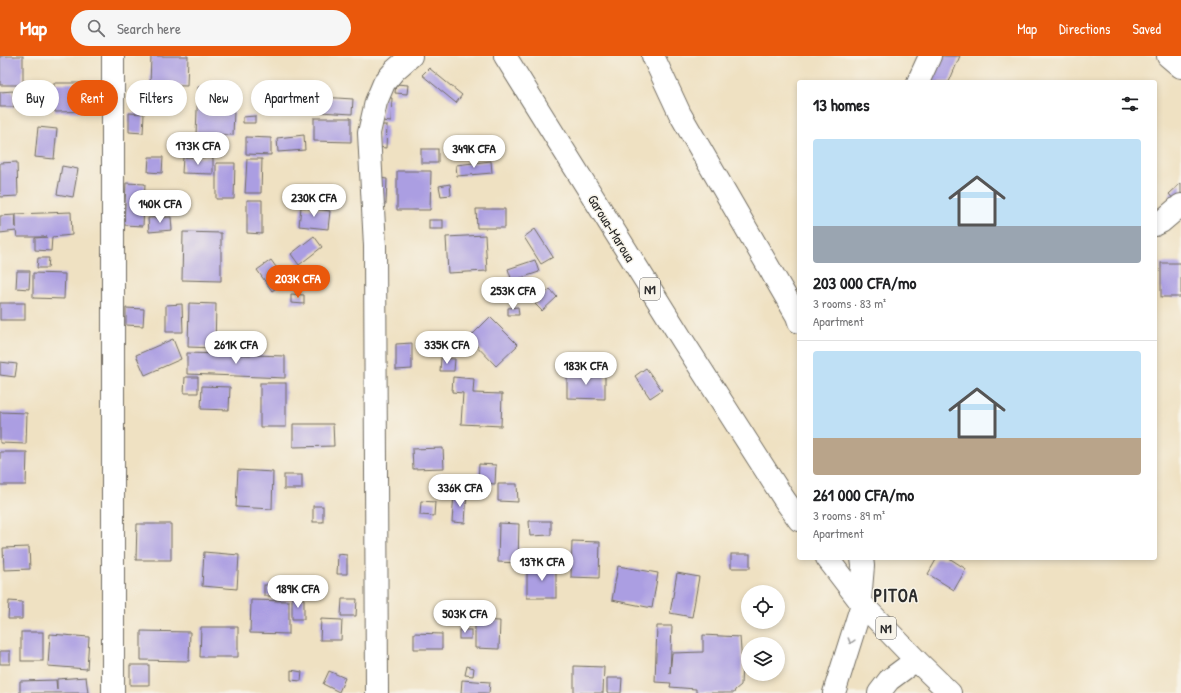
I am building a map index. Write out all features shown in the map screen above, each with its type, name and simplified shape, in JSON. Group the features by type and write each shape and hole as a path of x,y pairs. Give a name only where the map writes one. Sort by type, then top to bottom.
{"main road":[{"path":"113,56 113,693"},
{"path":"377,693 376,246 369,133 376,102 384,82 411,56"},
{"name":"Garoua-Maroua","path":"505,56 683,341 797,517"},
{"path":"653,56 680,114 797,314"},
{"path":"919,80 930,56"},
{"path":"1168,56 1181,67"},
{"path":"1157,224 1181,204"},
{"name":"N1","path":"829,560 861,602 916,660 950,693"},
{"path":"834,693 861,602 862,560"},
{"path":"888,689 916,660"}],"building":[{"path":"0,56 23,56 23,80 12,80 12,85 0,85"},
{"path":"151,56 188,56 187,86 187,80 150,80"},
{"path":"937,56 960,56 950,80 928,80"},
{"path":"429,68 462,95 456,103 422,75"},
{"path":"59,83 67,83 67,112 59,112"},
{"path":"396,84 408,85 407,94 395,93"},
{"path":"12,91 12,107 0,107 0,92"},
{"path":"383,97 392,98 391,122 381,121"},
{"path":"333,98 353,99 352,114 333,113"},
{"path":"129,116 144,116 143,133 129,132"},
{"path":"197,116 234,116 233,135 196,134"},
{"path":"255,116 255,123 243,123 243,117"},
{"path":"314,118 351,118 351,142 314,141"},
{"path":"379,125 387,125 386,148 378,147"},
{"path":"38,127 57,129 54,159 35,157"},
{"path":"304,135 305,150 278,152 277,138"},
{"path":"246,137 271,138 271,155 246,154"},
{"path":"421,149 438,149 438,163 421,163"},
{"path":"149,157 163,157 162,173 148,172"},
{"path":"183,157 213,158 213,174 182,173"},
{"path":"247,159 262,159 261,193 245,193"},
{"path":"491,161 492,173 457,176 456,165"},
{"path":"17,162 18,196 0,197 0,163"},
{"path":"216,163 235,163 234,199 216,199"},
{"path":"62,166 78,169 73,197 57,194"},
{"path":"397,171 431,171 430,210 397,210"},
{"path":"379,178 387,179 386,204 379,203"},
{"path":"126,183 145,184 143,226 124,225"},
{"path":"1181,183 1181,205 1179,206 1169,194"},
{"path":"450,184 451,195 441,196 439,186"},
{"path":"247,200 262,200 262,234 247,233"},
{"path":"301,207 330,211 328,229 299,226"},
{"path":"476,209 505,209 505,228 477,228"},
{"path":"71,212 72,235 52,237 51,251 35,250 35,238 47,237 17,237 16,231 0,233 0,216 15,215 16,228 16,214"},
{"path":"171,217 172,230 149,232 148,218"},
{"path":"429,220 443,220 443,229 429,229"},
{"path":"535,229 553,257 541,264 524,237"},
{"path":"183,232 221,233 221,281 182,280"},
{"path":"485,235 487,271 448,273 446,237"},
{"path":"314,236 322,247 299,265 291,254"},
{"path":"38,258 49,258 48,268 37,268"},
{"path":"271,260 286,281 272,291 257,270"},
{"path":"535,260 539,272 512,281 508,269"},
{"path":"1161,263 1181,263 1181,297 1161,297"},
{"path":"17,271 30,271 29,289 16,288"},
{"path":"33,273 65,274 64,299 33,298"},
{"path":"550,289 557,297 542,311 535,304"},
{"path":"291,294 304,295 304,304 291,303"},
{"path":"0,303 25,303 25,320 0,320"},
{"path":"189,303 216,304 215,348 188,347"},
{"path":"182,304 183,332 166,332 166,305"},
{"path":"518,307 519,315 508,315 508,308"},
{"path":"126,308 144,309 143,326 126,325"},
{"path":"490,317 518,345 496,366 469,338"},
{"path":"173,339 181,359 145,375 136,355"},
{"path":"412,343 412,369 396,370 396,344"},
{"path":"187,353 285,356 285,378 187,374"},
{"path":"441,358 455,359 454,371 440,371"},
{"path":"0,362 17,364 15,377 0,375"},
{"path":"646,368 662,390 650,398 635,376"},
{"path":"567,374 605,375 605,399 567,398"},
{"path":"185,377 198,377 198,393 184,393"},
{"path":"453,377 474,379 473,393 502,394 501,426 461,424 463,393 452,392"},
{"path":"260,383 286,383 286,427 260,427"},
{"path":"202,386 230,387 229,410 201,409"},
{"path":"0,412 27,413 26,444 0,443"},
{"path":"293,424 333,424 334,446 293,447"},
{"path":"443,448 444,468 413,469 412,449"},
{"path":"0,452 27,452 26,485 0,485"},
{"path":"479,464 496,465 495,484 478,483"},
{"path":"238,470 273,472 272,509 236,507"},
{"path":"284,475 302,475 302,489 284,489"},
{"path":"498,484 517,484 518,502 498,501"},
{"path":"454,493 467,494 465,523 452,522"},
{"path":"421,501 435,502 434,516 420,515"},
{"path":"313,506 323,506 323,522 313,522"},
{"path":"529,521 551,521 551,535 530,536"},
{"path":"499,523 519,524 518,563 498,562"},
{"path":"137,524 171,524 171,560 136,560"},
{"path":"572,541 600,542 599,578 571,577"},
{"path":"29,547 30,569 4,570 3,548"},
{"path":"204,552 239,555 237,589 202,586"},
{"path":"338,554 347,555 347,574 337,574"},
{"path":"731,554 750,554 750,568 731,568"},
{"path":"936,560 952,560 966,569 954,590 928,574"},
{"path":"527,565 556,565 556,598 527,598"},
{"path":"618,566 658,573 652,608 612,600"},
{"path":"677,573 699,577 692,617 670,613"},
{"path":"264,585 279,585 279,596 264,596"},
{"path":"292,598 304,599 304,619 292,619"},
{"path":"342,599 357,599 356,616 341,616"},
{"path":"251,600 289,601 289,634 250,633"},
{"path":"9,601 22,602 22,619 8,619"},
{"path":"321,619 342,620 341,640 320,640"},
{"path":"475,620 500,621 499,649 475,648"},
{"path":"657,626 672,626 670,674 672,653 703,652 703,635 740,637 741,685 735,690 734,693 696,693 696,689 670,687 671,683 655,682"},
{"path":"201,627 238,627 238,657 200,657"},
{"path":"459,630 471,630 471,639 459,639"},
{"path":"141,631 190,632 189,661 141,660"},
{"path":"21,632 43,632 43,661 21,661"},
{"path":"414,633 442,634 442,649 414,649"},
{"path":"50,634 89,637 87,669 48,666"},
{"path":"0,651 10,651 10,664 0,664"},
{"path":"130,665 149,665 149,685 130,685"},
{"path":"467,666 474,668 473,676 465,675"},
{"path":"574,666 604,667 603,693 574,693"},
{"path":"291,670 302,672 301,681 291,680"},
{"path":"329,671 345,678 339,692 323,684"},
{"path":"86,677 88,693 20,693 20,681 56,680 57,690 57,679"},
{"path":"607,678 622,678 621,693 607,693"},
{"path":"462,680 490,682 489,693 461,693"}],"district":[{"name":"PITOA","path":"896,595"}]}
